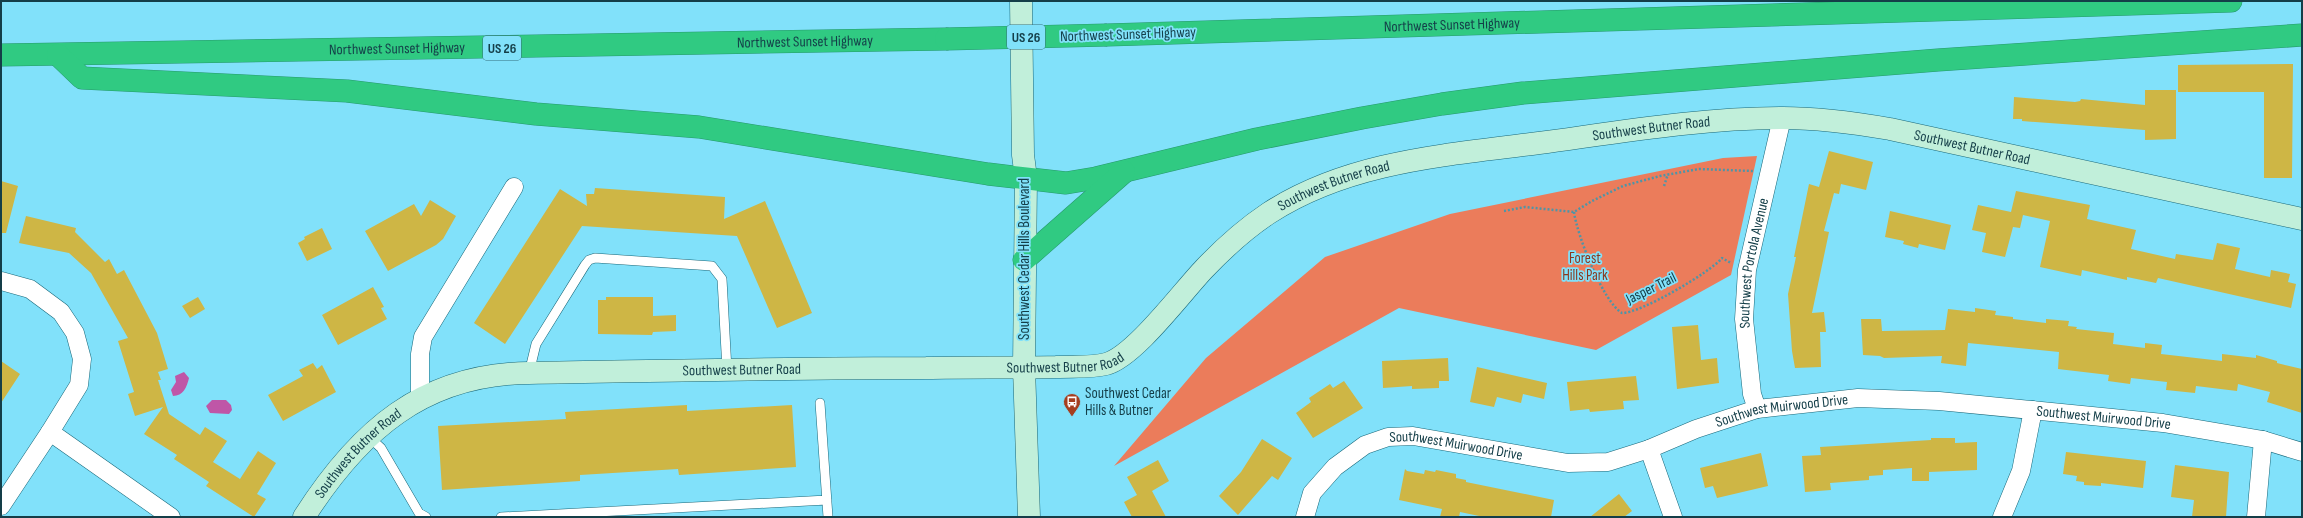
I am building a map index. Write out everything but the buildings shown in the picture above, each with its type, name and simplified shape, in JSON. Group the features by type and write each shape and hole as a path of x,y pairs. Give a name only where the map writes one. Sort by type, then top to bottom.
{"highway":[{"name":"Northwest Sunset Highway","path":"1,55 946,39 2231,1"},
{"path":"58,54 82,78 347,91 536,114 699,127 1066,183 1257,139 1362,118 1442,104 1523,93 1938,60 2302,35"},
{"path":"1024,260 1127,170"}],"street":[{"name":"Southwest Cedar Hills Boulevard","path":"1021,1 1023,155 1026,178 1024,368 1029,517"},
{"name":"Southwest Portola Avenue","path":"1757,409 1752,394 1744,319 1747,270 1782,118"},
{"name":"Southwest Butner Road","path":"304,517 343,462 368,435 391,417 420,399 444,388 491,376 530,373 727,370 1024,368 1097,365 1115,360 1128,352 1206,266 1233,241 1272,211 1296,197 1333,180 1399,163 1472,151 1677,124 1782,118 1838,122 1890,129 2302,219"},
{"path":"420,399 420,354 424,337 514,187"},
{"path":"1,281 30,288 61,312 75,333 82,359 79,384 50,432 1,506"},
{"name":"Southwest Muirwood Drive","path":"1305,517 1312,494 1335,466 1365,445 1388,437 1413,436 1568,463 1608,462 1649,449 1696,428 1757,409 1858,398 1939,401 2163,423 2264,440 2302,452"},
{"path":"2002,517 2021,471 2033,410"},
{"path":"50,432 171,517"},
{"path":"2256,517 2264,440"},
{"path":"1649,449 1673,517"}],"lane":[{"path":"530,373 536,344 585,265 589,260 595,258 712,266 722,279 727,370"},
{"path":"820,403 828,517"},
{"path":"368,435 381,448 419,513 426,517"},
{"path":"501,517 827,500"}],"path":[{"path":"1504,211 1533,208 1574,212 1623,186 1668,174 1699,169 1720,169 1769,174"},
{"path":"1664,186 1668,174"},
{"name":"Jasper Trail","path":"1574,212 1586,254 1608,297 1622,313 1633,311 1672,292 1716,266 1722,258"}],"green space":[{"name":"Forest Hills Park","path":"1757,156 1731,275 1596,350 1399,308 1114,466 1206,358 1325,257 1450,214 1723,158"}],"shaded area":[{"path":"184,372 189,378 186,388 182,393 173,396 171,390 176,382 175,376"},
{"path":"212,400 226,400 231,405 232,410 229,414 210,413 206,406"}],"place":[{"name":"Southwest Cedar Hills & Butner","path":"1072,417"}]}
